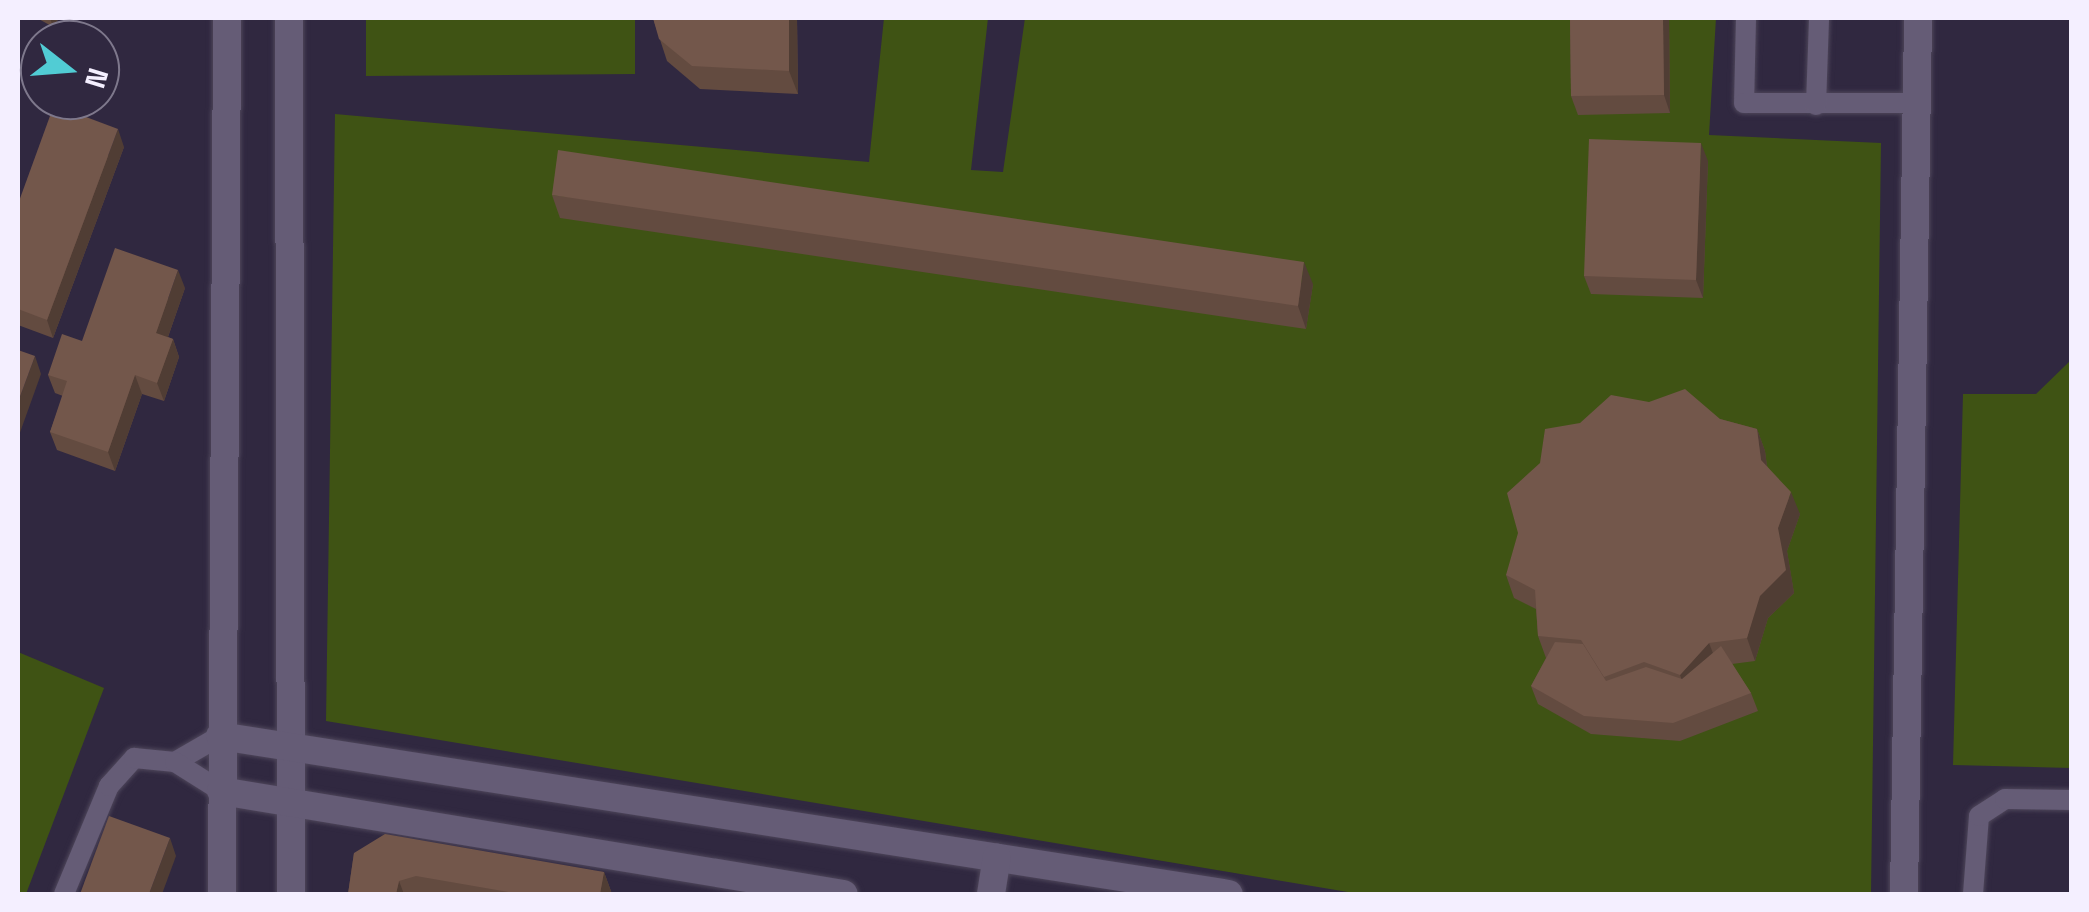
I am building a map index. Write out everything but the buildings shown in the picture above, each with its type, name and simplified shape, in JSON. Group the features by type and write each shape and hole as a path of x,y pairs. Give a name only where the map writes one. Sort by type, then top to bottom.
{"street":[{"path":"222,894 226,18"},
{"path":"289,18 291,894"},
{"path":"1904,894 1918,18"},
{"path":"220,736 1230,894"},
{"path":"221,791 844,894"},
{"path":"991,894 997,857"}],"lane":[{"path":"1746,18 1744,103 1917,103"},
{"path":"1816,105 1819,18"},
{"path":"176,762 220,736"},
{"path":"64,894 109,786 134,758 176,762 221,791"},
{"path":"1973,894 1979,816 2005,799 2072,800"}],"green space":[{"path":"366,18 635,18 635,74 366,76"},
{"path":"884,18 988,18 971,170 1003,172 1025,18 1716,18 1709,135 1881,143 1871,894 1360,894 326,721 335,114 869,162"},
{"path":"2071,360 2071,768 1953,765 1963,394 2036,394"},
{"path":"18,652 104,688 26,894 18,894"}]}
